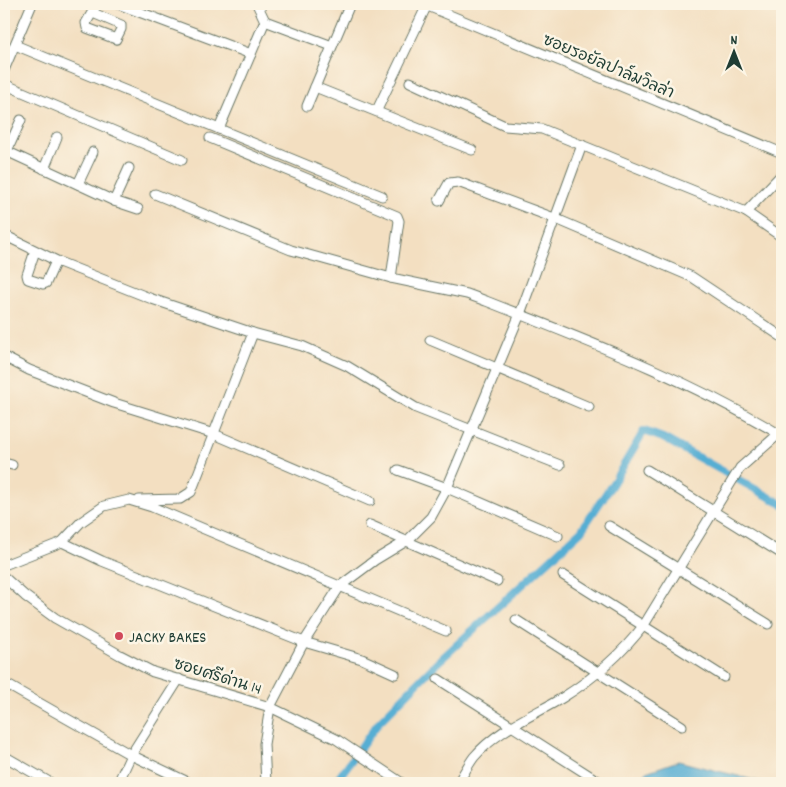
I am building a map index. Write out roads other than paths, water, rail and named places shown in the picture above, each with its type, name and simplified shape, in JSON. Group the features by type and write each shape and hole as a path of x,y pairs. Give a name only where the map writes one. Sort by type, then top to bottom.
{"street":[{"path":"4,70 32,4"},
{"path":"93,13 97,4"},
{"path":"118,4 251,54"},
{"path":"257,4 265,21 332,46"},
{"path":"307,106 350,4"},
{"path":"377,110 430,5"},
{"name":"ซอยรอยัลปาล์มวิลล่า","path":"430,5 782,153"},
{"path":"219,129 265,21"},
{"path":"15,45 382,196"},
{"path":"410,82 505,126 542,129 746,212 782,237"},
{"path":"4,84 182,160"},
{"path":"315,86 472,150"},
{"path":"21,120 5,151 114,201 138,209"},
{"path":"44,169 57,137"},
{"path":"210,138 397,216 399,221 391,278"},
{"path":"266,783 264,744 270,707 304,642 340,586 374,560 408,540 431,517 447,488 496,367 520,314 582,145"},
{"path":"78,184 92,152"},
{"path":"114,201 129,168"},
{"path":"746,212 782,174"},
{"path":"439,201 449,183 458,182 554,218 692,277 782,337"},
{"path":"155,194 291,250 391,278 467,294 520,314 669,375 732,406 781,434 740,468 644,625 626,649 597,673 490,741 473,758 458,783"},
{"path":"4,235 56,261 152,299 253,333 302,346 323,355 416,408 560,465"},
{"path":"35,251 27,275 28,279 43,284 46,283 56,261"},
{"path":"4,565 62,542 95,511 104,506 129,500 180,499 191,492 253,333"},
{"path":"430,340 589,407"},
{"path":"4,357 29,370 114,403 214,434 370,501"},
{"path":"398,470 447,488 558,536"},
{"path":"647,470 779,552"},
{"path":"129,500 446,631"},
{"path":"370,525 498,581"},
{"path":"609,526 768,624"},
{"path":"62,542 102,561 304,642 362,659 395,674"},
{"path":"563,575 724,677"},
{"name":"ซอยศรีด่าน 14","path":"4,577 25,596 72,628 153,672 270,707 336,739 402,783"},
{"path":"516,620 682,726"},
{"path":"118,783 131,755 179,679"},
{"path":"438,679 600,783"},
{"path":"4,683 131,755 190,783"},
{"path":"4,756 51,783"}],"water":[{"path":"678,761 764,783 638,783 646,772"}],"waterway":[{"path":"335,783 379,722 437,663 581,531 644,431 663,438 782,504"}],"place":[{"name":"JACKY BAKES","path":"119,636"}]}
